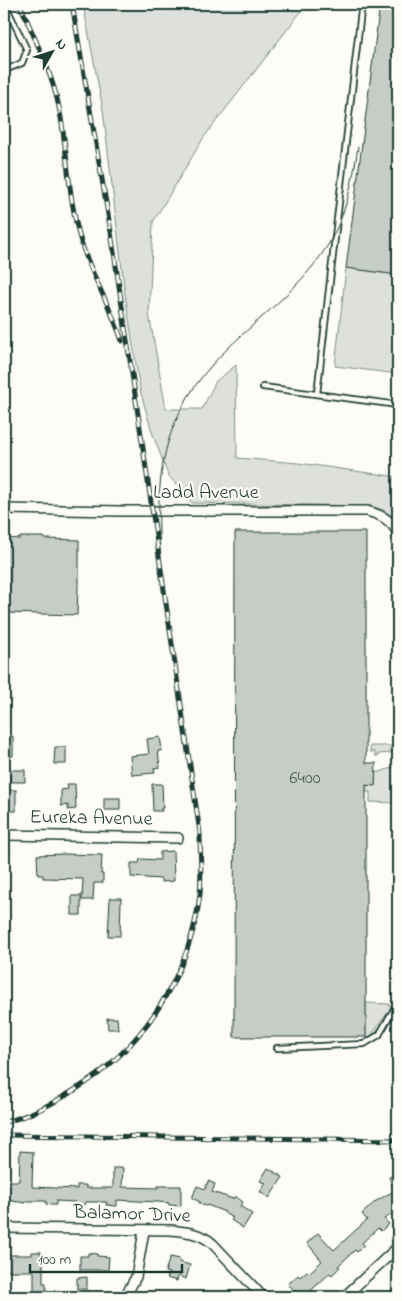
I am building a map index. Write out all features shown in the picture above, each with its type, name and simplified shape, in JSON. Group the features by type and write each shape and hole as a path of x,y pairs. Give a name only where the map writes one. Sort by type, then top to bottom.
{"street":[{"name":"Ladd Avenue","path":"4,509 120,511 358,510 380,515 393,524 398,534"},
{"name":"Eureka Avenue","path":"4,835 178,838"},
{"name":"Balamor Drive","path":"4,1228 185,1231 197,1233 207,1238 263,1297"},
{"path":"125,1297 136,1277 144,1230"},
{"path":"344,1297 398,1247"}],"lane":[{"path":"4,68 10,68 22,63 26,50 6,4"},
{"path":"317,394 361,11"},
{"path":"263,387 398,405"},
{"path":"277,1048 364,1044 379,1035 398,1002"}],"shaded area":[{"path":"83,4 307,4 204,137 153,222 149,314 166,409 202,409 216,381 236,365 237,458 298,463 398,477 398,521 384,510 371,506 192,503 168,475 152,432 140,390 125,294 103,110"},
{"path":"346,268 398,275 398,374 335,366"},
{"path":"370,746 391,746 391,753 375,756 375,752 370,752"},
{"path":"396,766 395,803 370,802 370,792 366,792 366,785 375,785 375,772"},
{"path":"366,1003 389,1004 391,1008 371,1036 366,1037"}],"building":[{"path":"380,4 398,4 398,275 346,268"},
{"path":"235,532 366,532 366,763 376,763 375,786 366,785 366,1037 234,1037"},
{"path":"20,537 79,540 77,615 4,613 4,538 20,539"},
{"path":"13,736 13,756 5,756 5,737"},
{"path":"160,737 162,750 158,751 160,767 154,768 155,773 132,775 130,756 149,754 147,739"},
{"path":"55,747 66,747 66,764 54,764"},
{"path":"11,770 25,770 25,782 10,782"},
{"path":"67,784 75,784 76,809 68,810 68,805 61,806 61,790 68,789"},
{"path":"152,784 162,784 162,811 153,811"},
{"path":"4,790 16,790 16,811 4,811"},
{"path":"104,798 120,798 120,810 104,810"},
{"path":"173,851 174,881 161,882 161,879 131,877 131,863 139,863 140,859 160,860 160,852"},
{"path":"37,855 102,855 101,874 103,874 103,883 94,883 93,900 82,900 83,879 43,878 43,875 38,875"},
{"path":"72,896 81,896 81,915 72,915"},
{"path":"110,898 121,898 120,936 108,936"},
{"path":"107,1018 117,1018 118,1029 108,1029"},
{"path":"20,1151 33,1152 32,1187 77,1189 77,1185 86,1185 86,1188 113,1188 113,1168 123,1168 122,1187 158,1188 158,1186 181,1186 181,1206 169,1205 169,1203 117,1200 117,1206 106,1205 107,1202 86,1202 85,1205 75,1205 75,1202 56,1201 56,1205 51,1205 46,1204 46,1201 26,1201 26,1203 5,1200 5,1186 8,1186 8,1181 19,1181"},
{"path":"268,1168 283,1177 269,1198 260,1192 266,1183 260,1181"},
{"path":"398,1174 398,1211 384,1219 389,1224 381,1231 378,1228 362,1243 364,1245 357,1252 355,1250 338,1266 340,1267 332,1275 330,1273 304,1297 300,1297 288,1284 298,1275 300,1277 307,1271 309,1273 322,1261 307,1243 318,1233 334,1250 367,1220 362,1214 376,1201 394,1191 389,1177"},
{"path":"208,1181 215,1184 212,1192 233,1199 235,1196 243,1202 240,1206 252,1214 243,1228 231,1220 233,1218 225,1212 199,1204 200,1202 192,1198 197,1186 205,1189"},
{"path":"32,1252 41,1252 43,1256 43,1283 46,1283 46,1295 34,1295 34,1271 4,1271 4,1255 32,1255"},
{"path":"88,1253 109,1257 108,1270 80,1270 80,1256 88,1256"},
{"path":"170,1257 180,1259 179,1262 190,1265 186,1279 178,1276 177,1281 167,1278 169,1273 165,1272"},
{"path":"87,1277 87,1289 77,1289 77,1278"},
{"path":"398,1284 398,1297 384,1297"}],"tram line":[{"path":"162,579 159,540 160,482 163,463 174,425 188,397 205,373 225,351 290,291 310,270 328,245 340,222 348,198 358,147"}],"railway":[{"path":"20,4 56,93 73,209 81,242 122,341"},
{"path":"4,1122 40,1110 73,1091 98,1074 121,1054 141,1032 159,1007 174,981 186,953 195,924 201,886 200,833 111,232 72,4"},
{"path":"4,1135 398,1140"}]}
